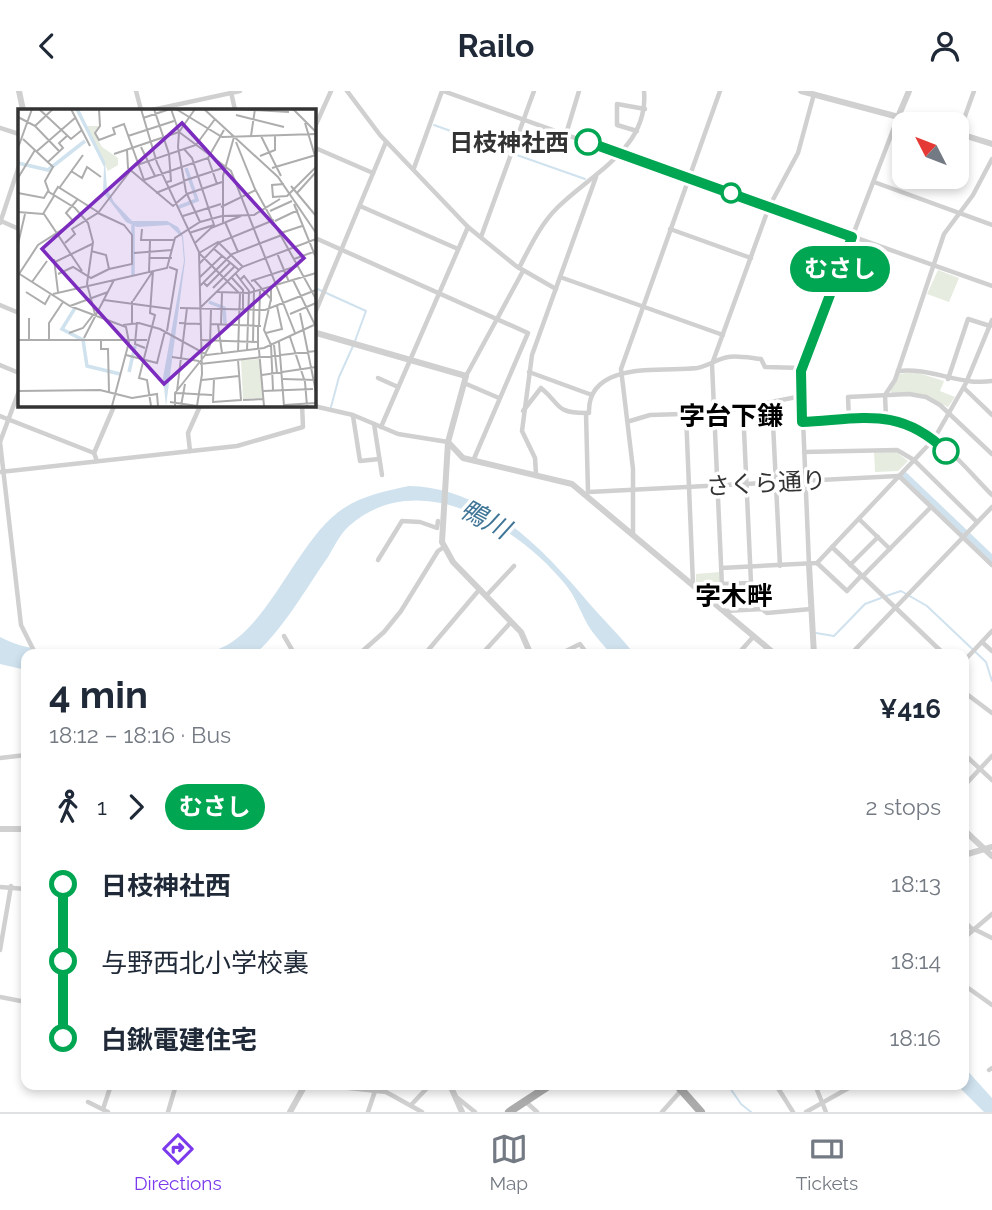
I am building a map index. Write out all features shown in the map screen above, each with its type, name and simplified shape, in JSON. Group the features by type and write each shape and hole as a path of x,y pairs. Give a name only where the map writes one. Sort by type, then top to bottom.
{"main road":[{"path":"509,1112 542,1090"},
{"path":"683,1090 701,1112"}],"street":[{"path":"19,91 23,109"},
{"path":"136,91 141,109"},
{"path":"156,109 240,91"},
{"path":"315,127 331,91"},
{"path":"347,91 386,142 468,226 521,269 556,289"},
{"path":"414,168 442,91 992,286"},
{"path":"481,237 534,91"},
{"path":"566,134 579,91"},
{"path":"378,560 402,521 420,521 437,528 448,442 465,379 551,214 596,177 637,131 645,109 644,91"},
{"path":"633,533 634,489 629,421 621,373 720,91"},
{"path":"804,91 892,115"},
{"path":"900,112 909,91"},
{"path":"966,112 974,91"},
{"path":"723,611 712,365 769,207 798,152 814,95"},
{"path":"637,131 617,125 617,104 645,109"},
{"path":"0,128 18,134"},
{"path":"814,649 811,609 813,564 805,481 802,368 892,133"},
{"path":"970,137 992,144"},
{"path":"315,313 386,142"},
{"path":"315,148 374,173"},
{"path":"886,418 885,395 898,371 944,234 960,213 992,159"},
{"path":"18,169 0,221 18,229"},
{"path":"536,474 536,458 522,431 529,372 596,177"},
{"path":"874,182 992,225"},
{"path":"360,206 459,250"},
{"path":"382,475 377,425 410,361 468,226"},
{"path":"670,229 751,258"},
{"path":"315,238 528,333 473,461"},
{"path":"560,277 723,335"},
{"path":"0,305 18,313"},
{"path":"721,568 813,564 832,547 934,439 965,385 991,326 968,319 948,379"},
{"path":"315,333 465,379 499,398"},
{"path":"523,411 541,388 557,408 570,413 589,413 595,390 621,373 712,365 728,357 761,359 765,367 802,368"},
{"path":"0,365 18,373"},
{"path":"898,371 918,369 965,385 992,381"},
{"path":"529,372 592,395"},
{"path":"378,378 398,387"},
{"path":"965,385 992,415"},
{"path":"18,393 0,442 1,472 21,625 33,649"},
{"path":"849,420 848,397 909,394 926,397 949,413 992,454"},
{"path":"629,421 650,415 715,413 802,396"},
{"path":"772,403 780,566"},
{"path":"97,461 94,453 114,406"},
{"path":"190,451 188,433 200,406"},
{"path":"1,472 237,446 303,427 304,406"},
{"path":"313,406 353,415 398,434 448,442 463,458 572,484 586,492 769,649"},
{"path":"722,585 751,583 743,408"},
{"path":"586,413 586,492"},
{"path":"686,414 693,585"},
{"path":"353,415 360,461 379,459"},
{"path":"0,416 94,453"},
{"path":"802,422 886,418 908,423 934,439 992,495"},
{"path":"804,452 887,448 897,450 914,460 977,522"},
{"path":"899,476 992,565"},
{"name":"さくら通り","path":"586,492 899,476"},
{"path":"813,564 847,591 931,507"},
{"path":"855,649 992,507"},
{"path":"859,519 890,549"},
{"path":"440,520 444,547 479,590 524,637 529,649"},
{"path":"850,565 878,537"},
{"path":"364,648 384,632 401,611 438,551 444,547"},
{"path":"832,547 939,649"},
{"path":"485,596 514,566"},
{"path":"429,649 479,590"},
{"path":"723,611 762,609 767,613 811,609"},
{"path":"486,649 511,622"},
{"path":"969,656 992,631"},
{"path":"284,636 292,649"},
{"path":"742,649 754,636"},
{"path":"982,642 992,651"},
{"path":"969,696 992,713"},
{"path":"0,758 21,756"},
{"path":"969,780 992,756"},
{"path":"969,758 992,780"},
{"path":"0,829 21,829"},
{"path":"969,835 992,856"},
{"path":"969,854 992,847"},
{"path":"0,950 11,886"},
{"path":"0,887 21,888"},
{"path":"969,934 992,914"},
{"path":"969,926 992,938"},
{"path":"969,989 992,1005"},
{"path":"0,997 21,1001"},
{"path":"88,1102 106,1111 110,1090"},
{"path":"168,1112 175,1090"},
{"path":"290,1112 301,1090"},
{"path":"368,1112 376,1090"},
{"path":"381,1090 422,1112"},
{"path":"410,1112 412,1105 426,1090"},
{"path":"452,1090 462,1112"},
{"path":"662,1112 679,1090"},
{"path":"779,1090 793,1112"},
{"path":"817,1090 826,1112"},
{"path":"806,1112 845,1090"},
{"path":"454,1095 475,1112"},
{"path":"526,1101 537,1112"}],"shaded area":[{"path":"938,270 959,278 949,302 927,294"},
{"path":"915,372 944,381 940,391 955,397 948,407 922,394 892,393 890,390 898,374"},
{"path":"874,451 896,452 908,461 898,471 875,472"},
{"path":"720,572 721,601 718,602 696,583 696,574"}],"water":[{"name":"鴨川","path":"409,486 437,489 463,497 510,524 551,561 630,649 607,649 591,630 565,584 521,541 465,510 435,502 405,501 376,509 346,529 303,595 260,649 218,649 235,640 251,625 267,606 311,540 327,522 344,508 367,497"},
{"path":"0,637 26,647 40,649 21,649 21,669 0,664"},
{"path":"969,1073 992,1098 992,1112 984,1112 962,1090 969,1090"}],"waterway":[{"path":"434,125 509,152"},
{"path":"514,154 585,179"},
{"path":"315,288 366,311 355,341"},
{"path":"331,407 339,377 353,346"},
{"path":"904,477 992,561"},
{"path":"886,596 901,591 927,606 986,662 992,681"},
{"path":"816,633 834,636 865,604 881,598"},
{"path":"731,1090 741,1104 751,1112"}],"bus line":[{"name":"むさし","path":"588,142 852,237 801,371 802,422 894,419 921,430 946,451"}],"place":[{"name":"日枝神社西","path":"588,142"}],"district":[{"name":"字台下鎌","path":"731,416"},
{"name":"字木畔","path":"734,596"}]}
